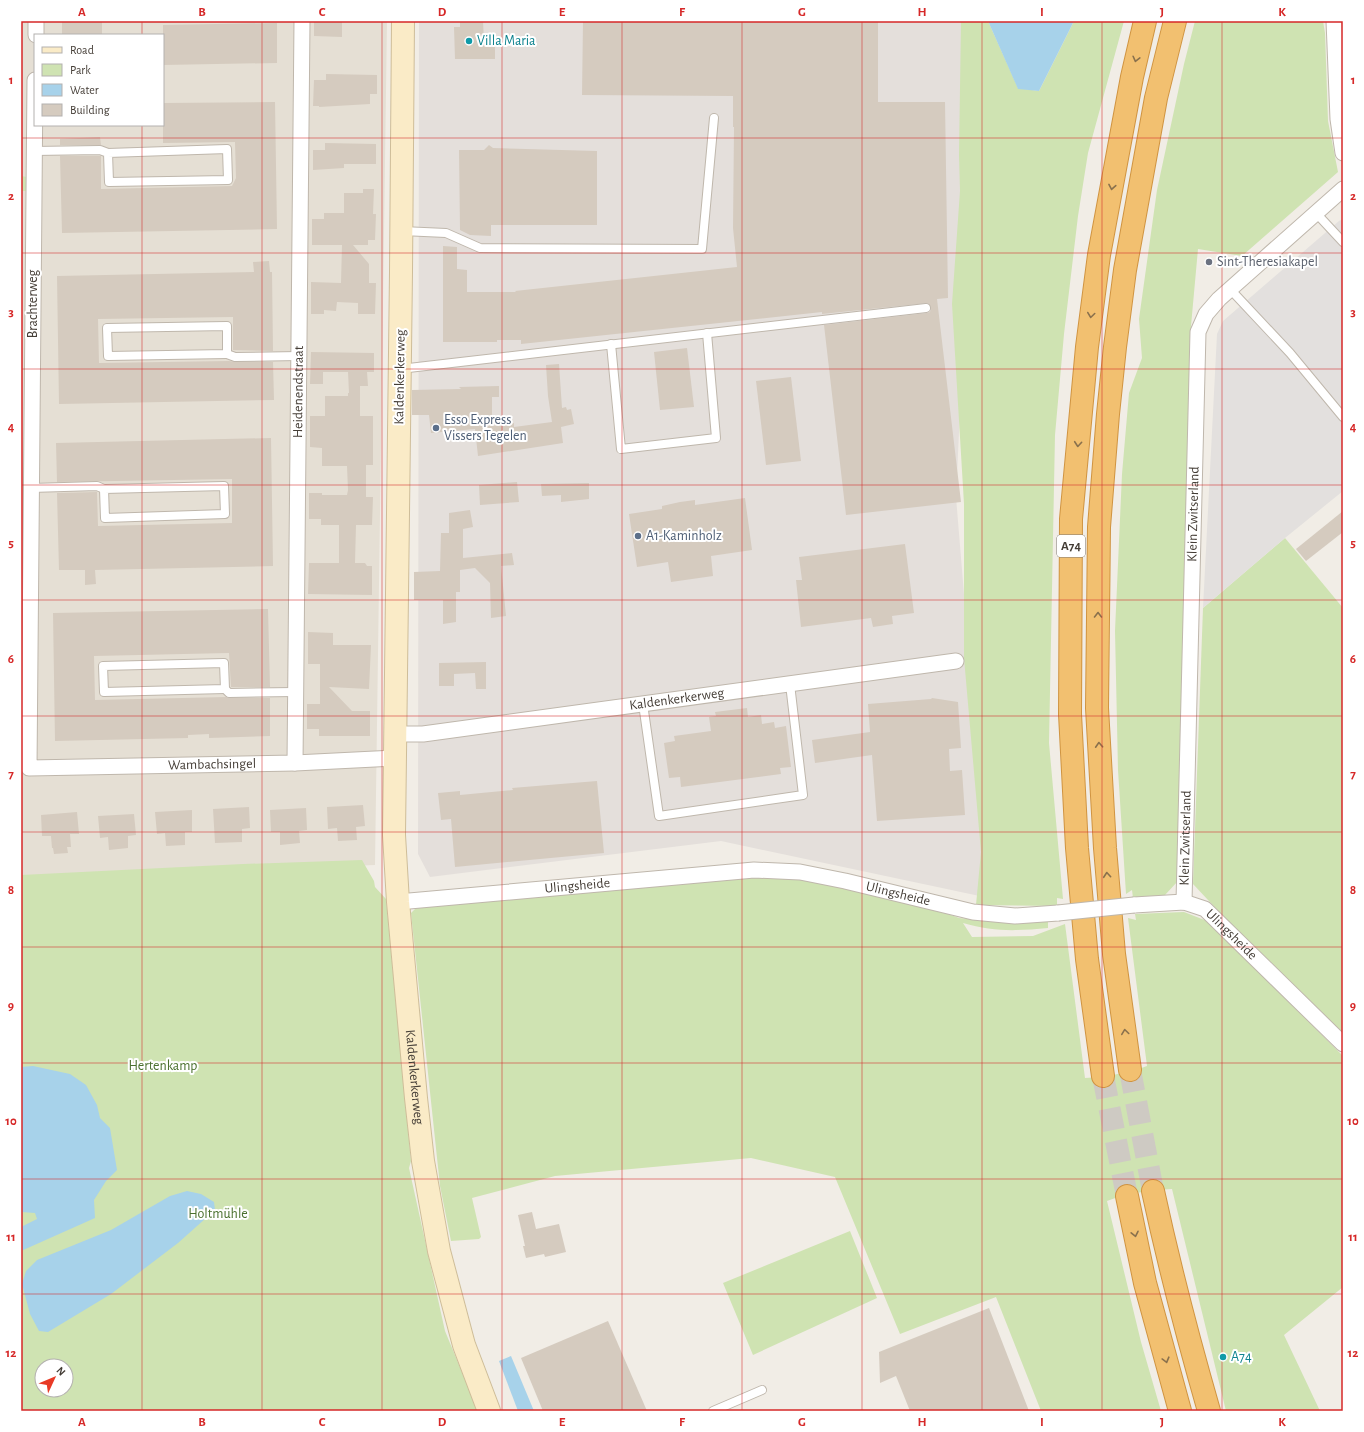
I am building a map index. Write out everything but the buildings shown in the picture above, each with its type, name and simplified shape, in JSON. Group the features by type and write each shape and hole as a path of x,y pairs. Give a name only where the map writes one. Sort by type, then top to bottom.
{"highway":[{"name":"A74","path":"1103,1076 1087,959 1077,848 1070,714 1071,519 1086,347 1099,255 1132,78 1146,21"},
{"name":"A74","path":"1130,1070 1114,954 1105,848 1097,708 1099,527 1111,384 1125,270 1156,98 1175,21"},
{"path":"1153,1191 1186,1331 1209,1411"},
{"path":"1127,1196 1145,1283 1180,1411"}],"main road":[{"name":"Kaldenkerkerweg","path":"402,21 400,369 394,835 398,902 423,1161 438,1243 464,1345 489,1411"}],"street":[{"path":"36,21 36,34"},
{"name":"Heidenendstraat","path":"295,763 302,21"},
{"path":"1334,21 1338,119 1343,153"},
{"path":"21,86 34,86"},
{"name":"Brachterweg","path":"25,768 28,479 27,197 34,151 34,126"},
{"name":"Klein Zwitserland","path":"1184,902 1198,332 1206,314 1230,289 1343,189"},
{"name":"Kaldenkerkerweg","path":"396,734 422,734 956,661"},
{"name":"Wambachsingel","path":"25,768 295,763 395,758"},
{"name":"Ulingsheide","path":"398,902 754,870 800,872 845,881 973,912 1015,916 1184,902 1206,909 1343,1044"}],"lane":[{"path":"401,231 446,234 480,248 702,249 714,118"},
{"path":"34,151 100,150 108,153 228,150 228,180 109,182 108,153"},
{"path":"1316,213 1343,242"},
{"path":"1230,289 1290,353 1343,417"},
{"path":"400,369 926,308"},
{"path":"227,354 227,326 107,328 108,356 227,354 235,357 299,356"},
{"path":"611,344 621,449 716,438 707,333"},
{"path":"28,479 97,486 104,489 224,486 225,514 105,518 104,489"},
{"path":"224,689 224,663 103,666 104,692 224,689 229,693 295,692"},
{"path":"643,704 659,816 803,795 790,684"},
{"path":"713,1411 762,1390"}],"shaded area":[{"path":"21,21 387,21 375,865 21,879"},
{"path":"419,21 978,21 956,497 989,898 721,841 430,877 418,854"},
{"path":"1343,219 1343,491 1203,608 1217,334 1223,321"}],"green space":[{"path":"961,21 988,21 1018,88 1039,91 1074,21 1124,21 1088,153 1078,216 1064,334 1055,435 1049,743 1063,899 1057,898 1057,906 976,905 981,852 964,658 964,504 952,304 960,191 959,155"},
{"path":"1195,21 1323,21 1325,33 1328,121 1338,172 1242,256 1198,249 1190,337 1178,881 1165,895 1133,898 1132,890 1126,894 1118,770 1115,631 1122,474 1129,393 1142,358 1139,319 1157,190 1184,64"},
{"path":"21,176 27,177 27,191 21,191"},
{"path":"1285,538 1343,608 1343,1033 1223,916 1193,884 1203,608"},
{"name":"Holtmühle","path":"362,860 374,881 375,887 386,899 411,1161 409,1168 445,1331 478,1411 21,1411 21,875 243,864"},
{"path":"754,877 799,879 844,887 938,910 959,918 1009,923 1048,920 1048,928 1026,930 985,928 963,923 972,937 1033,936 1065,924 1085,1078 1101,1077 1133,1071 1147,1066 1128,918 1136,920 1135,914 1184,912 1207,921 1343,1056 1343,1287 1284,1335 1320,1411 1226,1411 1172,1189 1139,1192 1107,1201 1141,1342 1161,1411 1041,1411 996,1297 900,1334 835,1177 751,1158 555,1176 472,1198 481,1237 479,1239 451,1241 440,1186 411,913 416,908"},
{"path":"850,1231 877,1298 753,1355 723,1283"}],"water":[{"path":"988,21 1074,21 1039,91 1018,89"},
{"path":"33,1066 70,1074 86,1085 97,1105 100,1118 110,1128 117,1170 106,1181 94,1200 95,1218 21,1251 21,1227 37,1219 35,1213 21,1212 21,1067"},
{"path":"187,1191 201,1194 214,1202 215,1210 178,1243 111,1294 48,1332 39,1331 30,1314 22,1284 26,1271 37,1260 111,1230 170,1196"},
{"path":"511,1356 534,1411 518,1411 499,1361"}],"tunnel":[{"path":"1130,1070 1153,1191"},
{"path":"1103,1076 1127,1196"}],"place":[{"name":"Villa Maria","path":"469,41"},
{"name":"Sint-Theresiakapel","path":"1209,262"},
{"name":"Esso Express Vissers Tegelen","path":"436,428"},
{"name":"A1-Kaminholz","path":"638,536"},
{"name":"A74","path":"1223,1357"}],"park label":[{"name":"Hertenkamp","path":"163,1066"}]}
